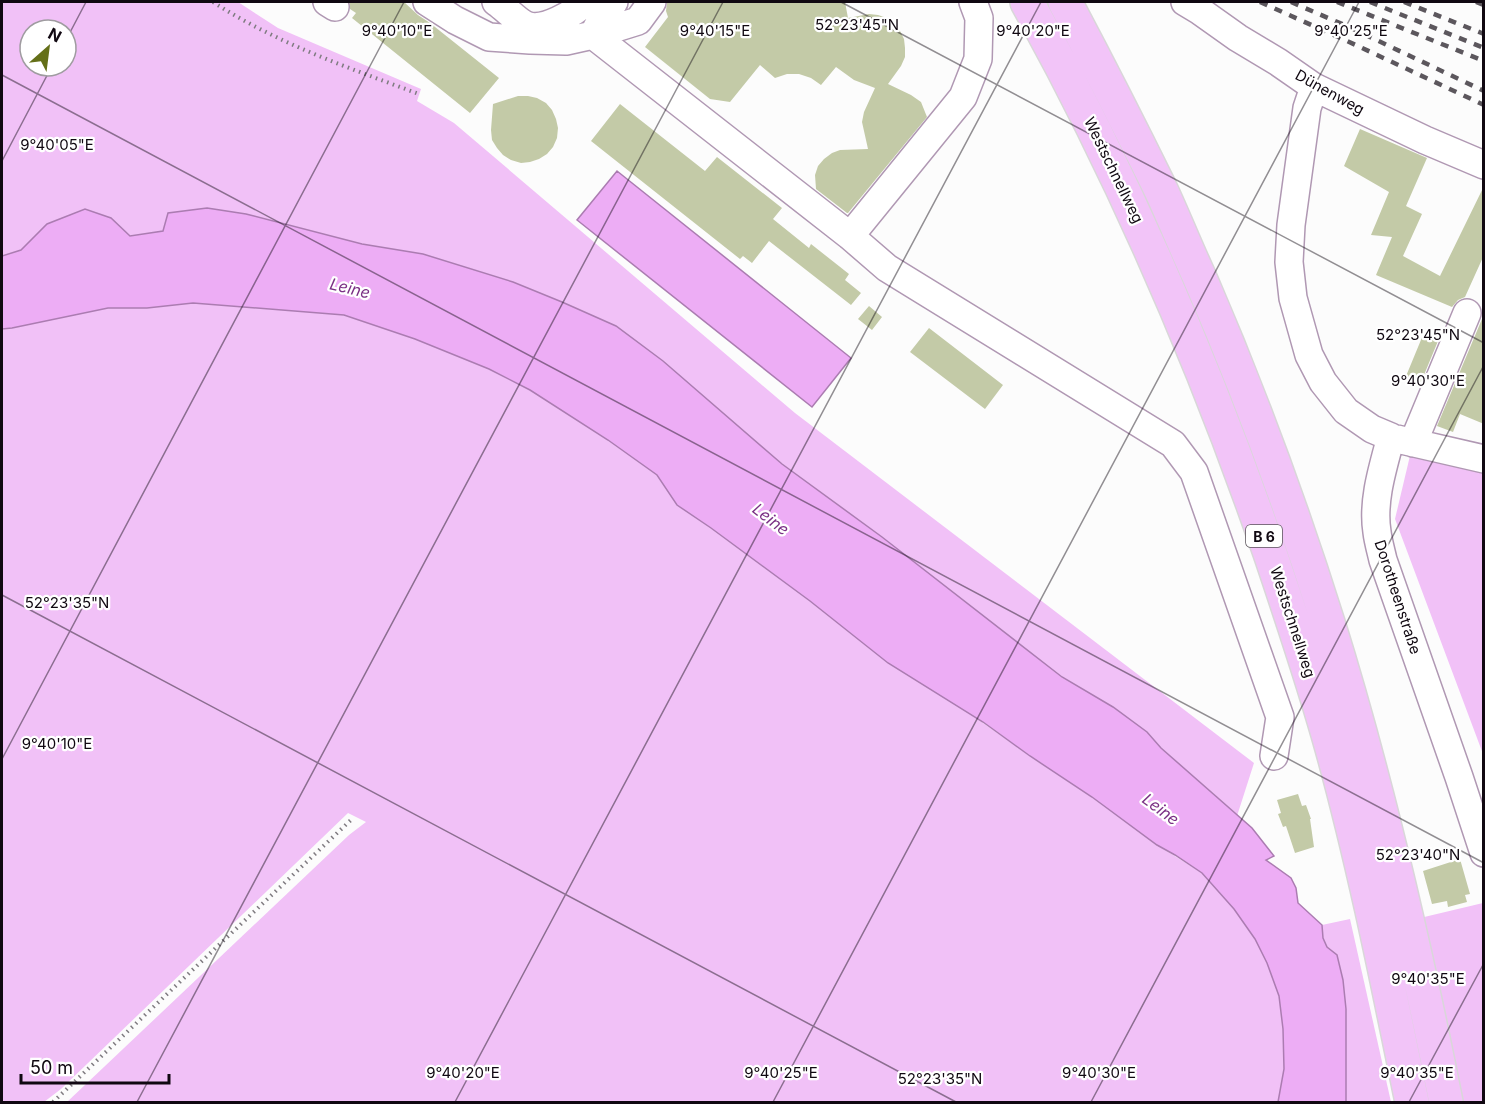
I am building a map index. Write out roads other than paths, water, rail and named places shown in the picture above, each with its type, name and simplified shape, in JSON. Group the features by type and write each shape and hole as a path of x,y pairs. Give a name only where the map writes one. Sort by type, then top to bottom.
{"highway":[{"name":"Westschnellweg","path":"1027,2 1064,68 1132,207 1195,350 1249,492 1298,633 1333,750 1363,868 1412,1102"},
{"name":"B 6","path":"1065,2 1162,192 1224,335 1279,478 1328,622 1362,738 1394,861 1446,1102"}],"street":[{"path":"427,2 455,20 489,37 524,32 536,26 554,22 579,9 585,2"},
{"path":"496,2 524,32 566,41 638,21 652,2"},
{"path":"592,35 614,2"},
{"path":"850,236 963,97 978,59 979,18 973,2"},
{"name":"Dünenweg","path":"1185,2 1314,87 1425,140 1484,165"},
{"path":"592,35 850,236 887,268 1173,444 1194,472 1281,717 1274,756"},
{"path":"1314,87 1307,108 1291,225 1289,262 1293,298 1309,355 1323,382 1346,411 1372,429 1402,440 1484,459"},
{"name":"Dorotheenstraße","path":"1467,313 1402,440 1383,466 1377,500 1376,531 1383,560 1460,777 1484,853"}],"water":[{"path":"617,171 851,358 812,407 577,220"},
{"name":"Leine","path":"207,208 246,214 362,244 423,254 513,282 616,326 663,361 782,464 882,537 1062,677 1113,707 1147,732 1161,748 1252,828 1274,856 1266,860 1291,878 1296,888 1298,903 1322,925 1323,938 1327,947 1337,955 1343,980 1346,1009 1346,1102 1278,1102 1284,1069 1279,996 1255,939 1234,909 1202,873 1157,845 983,722 888,663 810,601 677,505 657,475 608,440 530,390 489,369 415,339 344,315 193,303 147,308 108,308 2,329 2,256 21,250 47,224 85,209 111,218 130,236 163,231 168,213"}],"railway":[{"path":"1260,2 1484,105"},
{"path":"1291,2 1484,91"},
{"path":"1337,2 1484,61"},
{"path":"1370,2 1484,48"},
{"path":"1404,2 1484,34"},
{"path":"1476,2 1484,5"}]}
